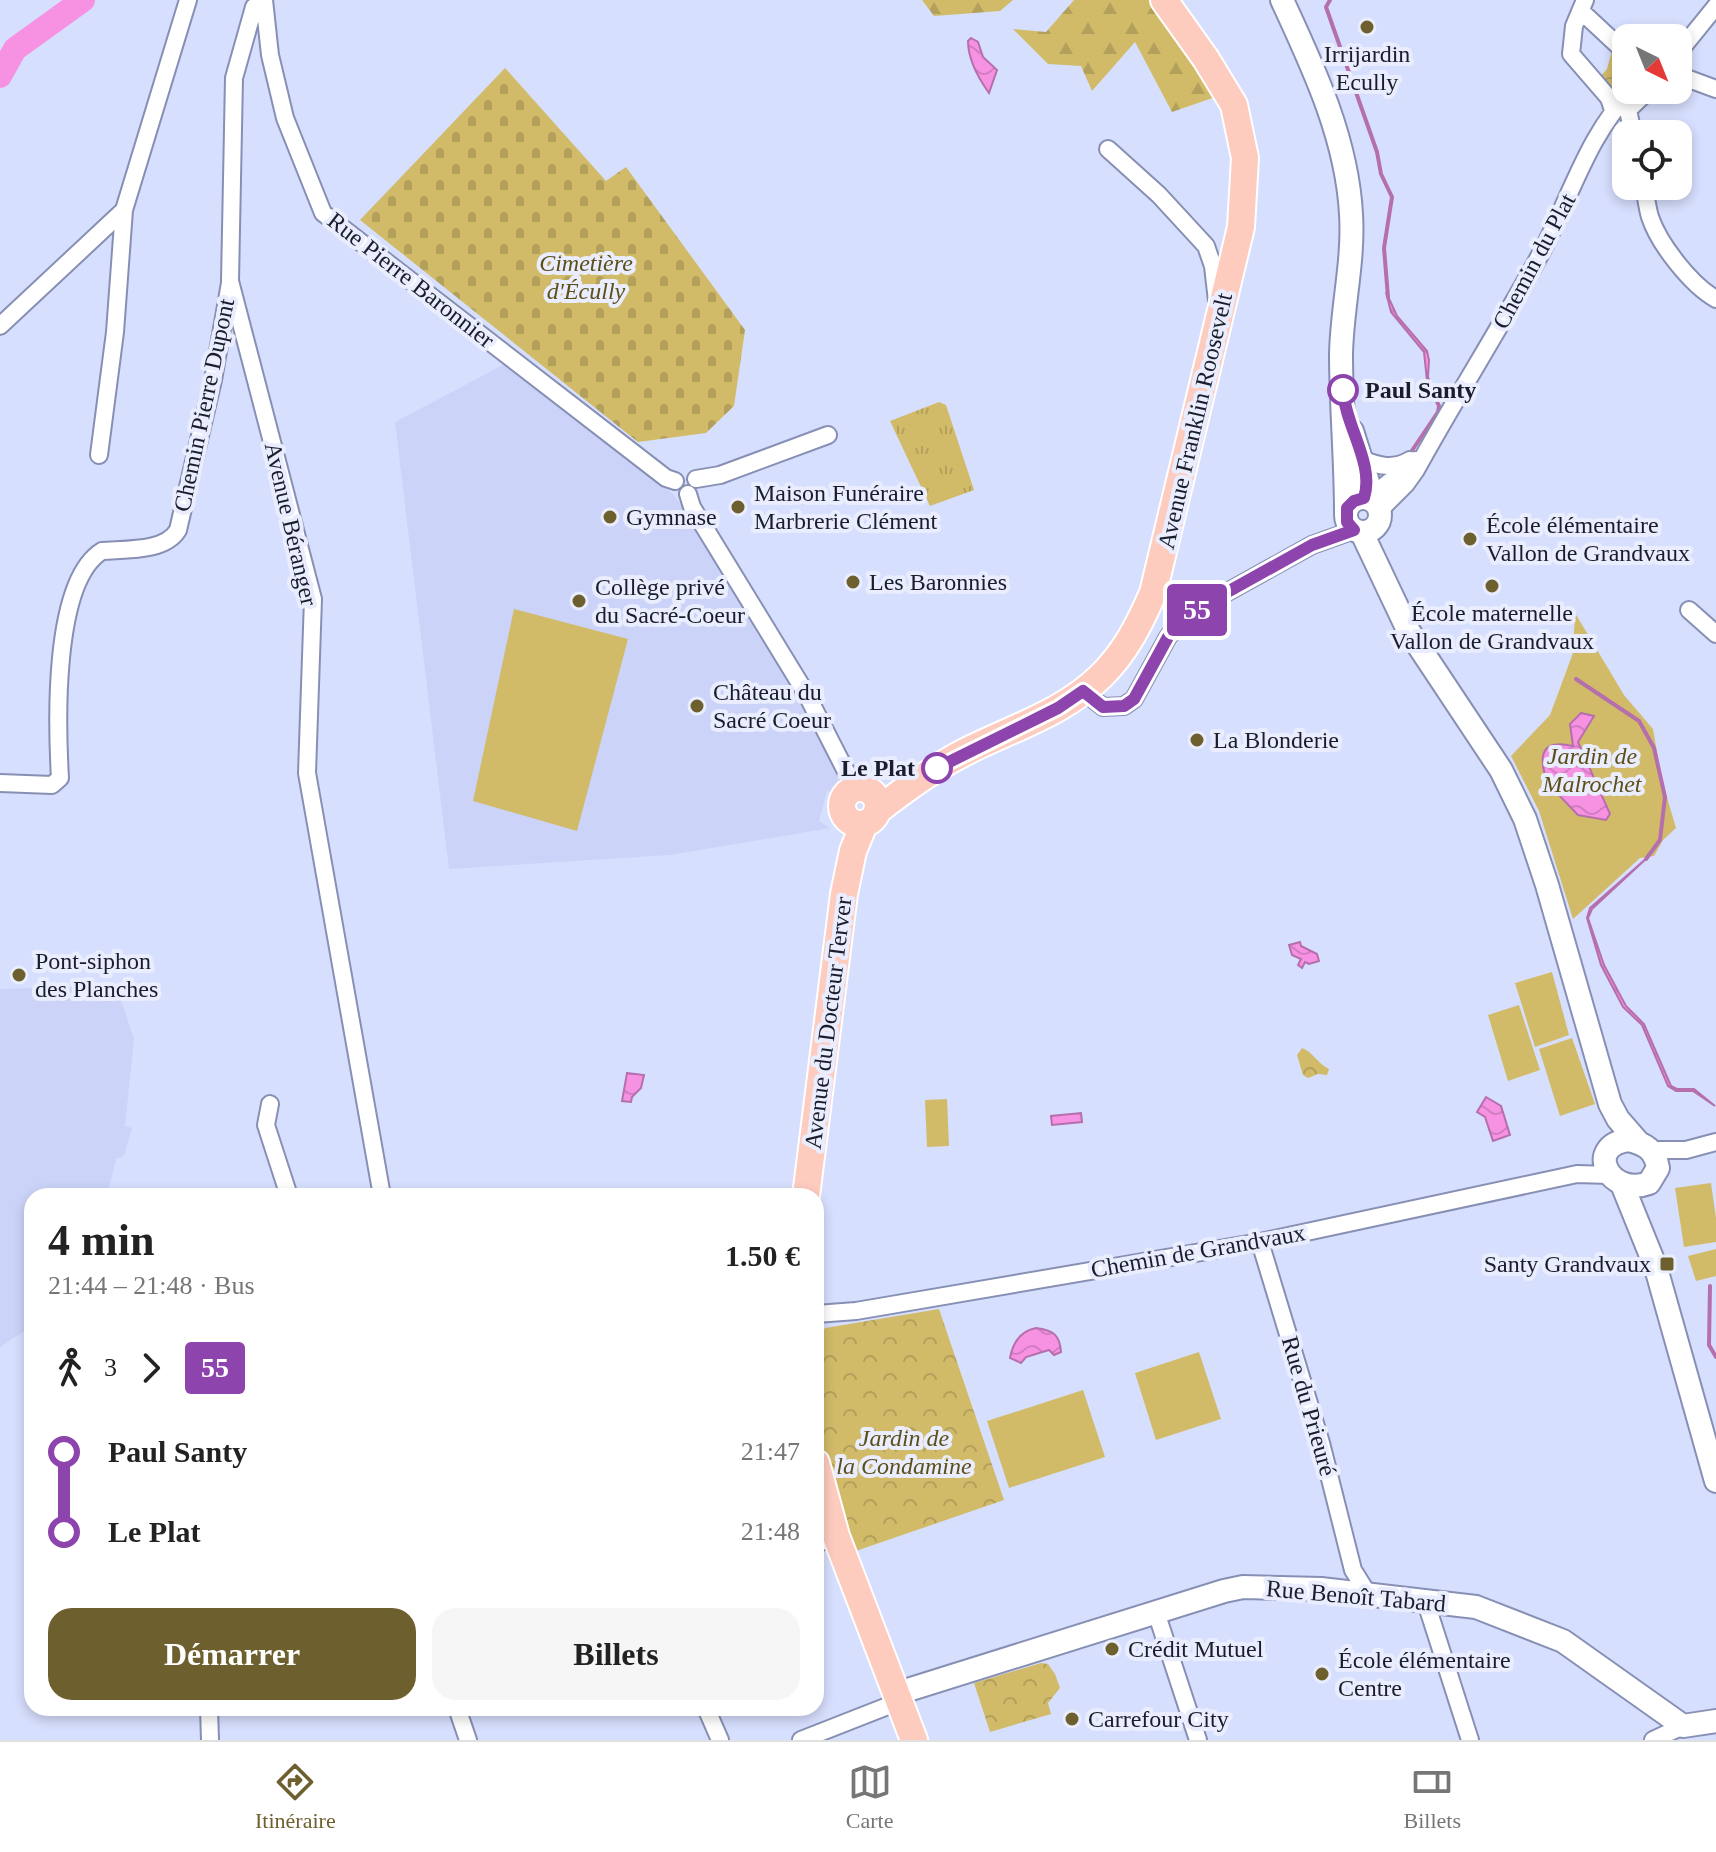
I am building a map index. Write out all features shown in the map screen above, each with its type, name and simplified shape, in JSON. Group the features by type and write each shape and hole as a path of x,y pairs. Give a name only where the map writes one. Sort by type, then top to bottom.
{"main road":[{"name":"Avenue Franklin Roosevelt","path":"863,807 909,785 965,752 1058,708 1083,691 1102,675 1138,628 1153,593 1241,227 1245,158 1234,105 1164,0"},
{"path":"1272,0 1295,31"},
{"path":"1282,0 1328,105 1339,145 1351,213 1341,355 1344,405 1361,516 1380,569 1408,630 1501,770 1525,819 1610,1104 1649,1161 1644,1236"},
{"path":"1344,405 1368,482 1361,516"},
{"name":"Avenue du Docteur Terver","path":"807,1188 844,894 863,807"},
{"path":"1610,1104 1612,1165 1644,1236 1716,1481"},
{"path":"1612,1165 1623,1140 1649,1161"},
{"path":"1612,1165 1636,1187 1649,1161"},
{"path":"826,1540 902,1695 914,1740"},
{"name":"Rue Benoît Tabard","path":"902,1695 1224,1591 1243,1587 1356,1585 1429,1601 1476,1607 1563,1641 1683,1726"},
{"path":"1683,1726 1714,1724"}],"street":[{"path":"99,455 115,332 124,210 188,0"},
{"name":"Avenue Béranger","path":"264,3 254,7 234,78 230,281 313,599 307,773 381,1188"},
{"name":"Rue Pierre Baronnier","path":"264,3 270,55 285,118 323,213 666,478 675,481 683,473 691,474 692,487"},
{"path":"1612,37 1583,5 1574,26 1571,54 1625,120"},
{"path":"1692,36 1716,6"},
{"path":"1692,80 1716,89"},
{"path":"1620,110 1624,104"},
{"path":"1620,110 1629,104"},
{"name":"Chemin du Plat","path":"1083,691 1103,707 1124,706 1134,699 1168,637 1181,621 1361,516 1406,484 1503,323 1620,110"},
{"path":"1108,149 1159,195 1206,246 1221,311"},
{"path":"1647,200 1651,219 1662,241 1696,286 1716,299"},
{"path":"0,326 124,210"},
{"name":"Chemin Pierre Dupont","path":"0,783 52,785 60,778 62,644 75,593 95,556 102,551 162,544 173,538 178,530 213,380 230,281"},
{"path":"828,435 692,487 692,507 807,695 863,807"},
{"name":"Chemin du Plat","path":"1361,459 1377,465 1397,466 1417,456 1430,444"},
{"path":"1689,610 1716,634"},
{"path":"270,1104 266,1125 286,1188"},
{"path":"1649,1161 1716,1142"},
{"name":"Chemin de Grandvaux","path":"824,1313 856,1311 1260,1242 1612,1165"},
{"name":"Rue du Prieuré","path":"1260,1242 1321,1443 1356,1585"},
{"path":"1429,1601 1428,1612 1470,1740"},
{"path":"1156,1612 1198,1740"},
{"path":"801,1740 902,1695"},
{"path":"209,1716 210,1740"},
{"path":"460,1716 468,1740"},
{"path":"710,1716 720,1740"},
{"path":"1653,1740 1683,1726"}],"shaded area":[{"name":"Collège privé du Sacré-Coeur","path":"505,364 673,494 685,510 797,693 840,775 833,792 827,791 819,821 830,828 670,855 449,869 395,422"},
{"path":"116,986 134,1039 125,1126 132,1128 124,1156 116,1159 109,1188 24,1188 24,1331 0,1347 0,989"}],"green space":[{"path":"922,0 1013,0 1000,11 934,16"},
{"path":"1074,0 1153,0 1221,95 1172,112 1135,42 1092,91 1081,66 1048,64 1013,29 1046,32"},
{"path":"1612,51 1612,92 1598,79 1607,69"},
{"name":"Cimetière d'Écully","path":"505,68 606,181 626,167 745,330 734,406 706,433 638,442 360,220"},
{"path":"939,402 946,405 974,490 930,506 890,421"},
{"path":"514,609 628,639 577,831 473,801"},
{"name":"Jardin de Malrochet","path":"1575,613 1624,695 1653,729 1662,780 1676,828 1663,840 1654,856 1640,858 1573,919 1539,811 1511,756 1550,715 1573,653"},
{"path":"1552,972 1569,1035 1535,1047 1515,983"},
{"path":"1519,1005 1540,1070 1508,1081 1488,1015"},
{"path":"1572,1038 1595,1104 1560,1116 1539,1049"},
{"path":"1302,1048 1329,1069 1327,1075 1308,1078 1303,1075 1297,1055"},
{"path":"947,1099 949,1146 927,1147 925,1100"},
{"path":"1711,1183 1716,1242 1684,1247 1675,1188"},
{"path":"1716,1249 1716,1276 1696,1281 1688,1256"},
{"name":"Jardin de la Condamine","path":"939,1309 1004,1500 853,1552 824,1456 825,1328"},
{"path":"1199,1352 1221,1419 1156,1440 1135,1373"},
{"path":"1083,1390 1105,1457 1009,1488 987,1421"},
{"path":"1041,1663 1048,1664 1060,1688 1048,1703 1051,1714 990,1732 974,1683"}],"water":[{"path":"971,38 978,42 983,57 997,70 989,93 972,62 968,48"},
{"path":"1386,292 1397,316 1427,351 1428,377 1435,398 1427,381 1424,352 1391,312"},
{"path":"1581,713 1594,716 1578,742 1610,814 1606,820 1578,815 1558,794 1551,795 1545,775 1545,750 1560,744 1573,746 1570,724"},
{"path":"1648,857 1592,909 1588,918 1604,965 1626,1006 1644,1024 1671,1086 1694,1089 1715,1106 1693,1091 1676,1091 1668,1086 1642,1025 1623,1007 1601,965 1587,918 1590,908"},
{"path":"1300,942 1301,946 1317,954 1319,961 1305,962 1302,968 1298,965 1301,959 1292,955 1289,945"},
{"path":"627,1073 644,1075 641,1088 631,1102 622,1101"},
{"path":"1486,1097 1501,1106 1510,1135 1493,1141 1485,1117 1477,1112"},
{"path":"1081,1113 1082,1122 1052,1125 1051,1116"},
{"path":"1036,1328 1054,1334 1061,1352 1054,1355 1049,1350 1026,1357 1021,1363 1010,1358 1018,1338"}],"waterway":[{"path":"0,76 15,49 83,0"},
{"path":"1330,0 1326,7 1377,152 1381,174 1392,197 1384,248 1388,297"},
{"path":"1409,455 1438,412 1434,395"},
{"path":"1576,679 1639,721 1654,748 1665,797 1660,840 1646,859"},
{"path":"1710,1286 1709,1345 1716,1357"}],"bus line":[{"name":"55","path":"937,768 1058,708 1083,691 1103,707 1124,706 1134,699 1168,637 1181,621 1312,545 1354,530 1345,517 1347,508 1354,501 1364,498 1368,482 1344,405 1343,390"}],"place":[{"name":"Irrijardin Ecully","path":"1367,27"},
{"name":"Paul Santy","path":"1343,390"},
{"name":"Maison Funéraire Marbrerie Clément","path":"738,507"},
{"name":"Gymnase","path":"610,517"},
{"name":"École élémentaire Vallon de Grandvaux","path":"1470,539"},
{"name":"Les Baronnies","path":"853,582"},
{"name":"École maternelle Vallon de Grandvaux","path":"1492,586"},
{"name":"Collège privé du Sacré-Coeur","path":"579,601"},
{"name":"Château du Sacré Coeur","path":"697,706"},
{"name":"La Blonderie","path":"1197,740"},
{"name":"Le Plat","path":"937,768"},
{"name":"Pont-siphon des Planches","path":"19,975"},
{"name":"Santy Grandvaux","path":"1667,1264"},
{"name":"Crédit Mutuel","path":"1112,1649"},
{"name":"École élémentaire Centre","path":"1322,1674"},
{"name":"Carrefour City","path":"1072,1719"}]}
